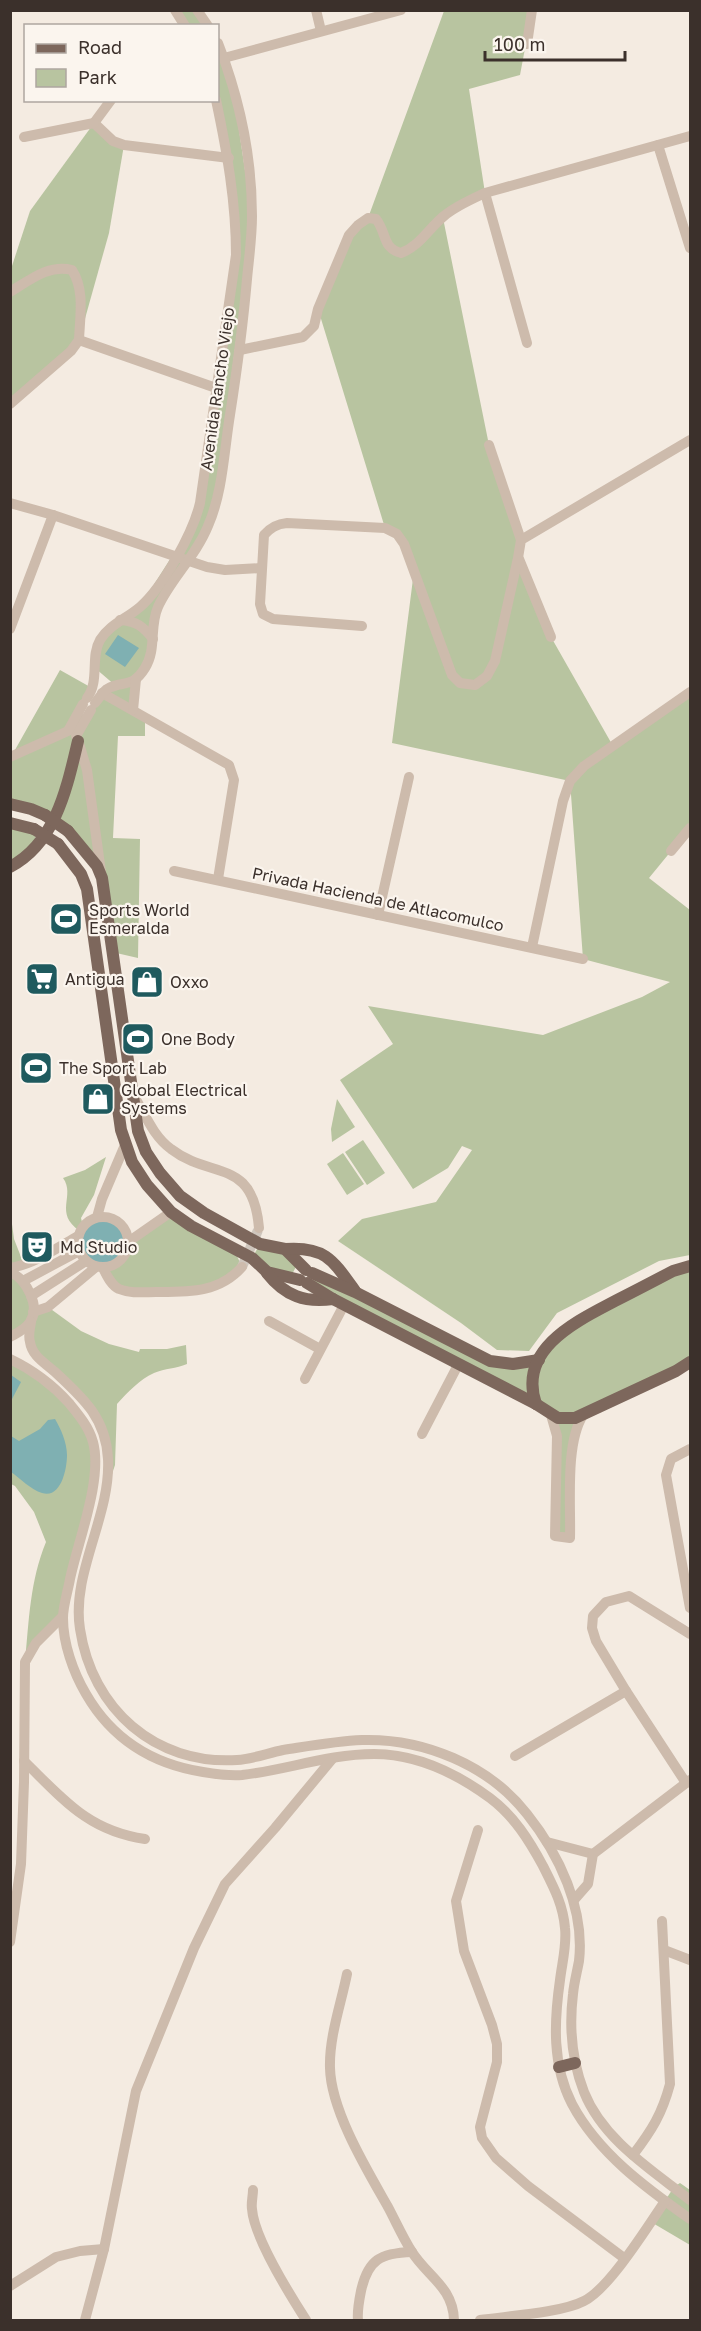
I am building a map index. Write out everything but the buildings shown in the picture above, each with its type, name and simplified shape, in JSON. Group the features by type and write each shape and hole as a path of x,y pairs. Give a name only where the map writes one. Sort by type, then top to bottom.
{"main road":[{"path":"10,867 21,861 36,847 60,808 65,796 74,736"},
{"path":"10,804 45,815 68,831 97,866 102,878 138,1131 146,1152 160,1173 180,1196 204,1213 260,1244 285,1249 299,1248 318,1251 340,1270 356,1292"},
{"path":"10,823 34,829 58,844 81,874 87,889 121,1130 132,1162 147,1185 171,1212 191,1226 252,1258 277,1285 296,1297 338,1302"},
{"path":"252,1258 260,1244"},
{"path":"285,1249 304,1275 338,1302 536,1404 551,1415 568,1420 583,1415 690,1362"},
{"path":"536,1404 531,1390 533,1376 539,1360 554,1339 571,1324 673,1271 690,1268"},
{"path":"267,1272 304,1275 356,1292 490,1361 513,1364 539,1360"},
{"path":"559,2067 575,2063"}],"street":[{"path":"175,10 184,24"},
{"path":"197,10 207,24"},
{"path":"316,10 321,31"},
{"path":"224,58 402,10"},
{"path":"527,44 532,10"},
{"name":"Avenida Rancho Viejo","path":"136,679 151,655 154,616 159,604 189,561 214,511 240,350 251,238 250,175 238,110 219,46"},
{"path":"24,137 94,123 110,102"},
{"name":"Avenida Rancho Viejo","path":"74,736 80,720 92,702 95,653 100,640 109,628 139,608 151,595 178,556 197,517 227,321 236,245 236,217 229,158 216,102"},
{"path":"94,123 113,141 124,145 229,158"},
{"path":"240,350 303,337 309,332 314,326 318,309 349,235 368,218 376,219 383,229 385,241 392,250 401,253 418,243 452,210 485,193 690,136"},
{"path":"658,145 690,248"},
{"path":"485,193 527,343"},
{"path":"10,292 60,267 72,270 79,280 81,292 79,340 71,351 10,404"},
{"path":"227,321 243,323"},
{"path":"79,340 216,388"},
{"path":"214,406 231,408"},
{"path":"521,540 690,440"},
{"path":"362,626 273,619 263,614 260,604 264,536 278,524 385,528 397,534 404,544 452,675 460,683 475,685 487,676 495,661 519,558 521,540 489,445"},
{"path":"10,503 53,514 189,561 225,570 261,568"},
{"path":"10,629 53,514"},
{"path":"519,558 551,637"},
{"path":"120,620 133,621 145,628 153,639"},
{"path":"95,668 108,682 117,686"},
{"path":"92,702 108,688 126,685 136,679"},
{"path":"133,710 136,679"},
{"path":"532,947 563,801 570,781 584,766 690,692"},
{"path":"92,702 133,710 229,765 234,780 218,879"},
{"path":"10,757 74,736 87,770 102,878"},
{"name":"Privada Hacienda de Atlacomulco","path":"378,915 409,777"},
{"path":"671,851 690,828"},
{"name":"Privada Hacienda de Atlacomulco","path":"174,871 583,959"},
{"path":"133,1093 157,1136 171,1149 187,1158 223,1170 237,1178 248,1190 258,1208 259,1228"},
{"path":"97,1217 102,1199 125,1145"},
{"path":"128,1242 171,1212"},
{"path":"34,1294 68,1272 95,1265 115,1265 121,1260 126,1253 128,1242 125,1230 120,1224 106,1217 97,1217 83,1226 78,1236 79,1251 95,1265 118,1289 131,1292 191,1292 220,1284 234,1276 242,1267"},
{"path":"78,1236 13,1269 26,1280 34,1294 29,1341 36,1356 94,1411 106,1439 109,1463 106,1492 86,1567 78,1614 86,1658 95,1682 123,1720 148,1740 205,1758 238,1760 282,1751 361,1740 399,1741 433,1749 465,1764 502,1788 526,1813 547,1842 574,1900 579,1935 579,1959 573,1993 571,2035 575,2063 585,2094 609,2132 633,2155 690,2200"},
{"path":"26,1280 79,1251"},
{"path":"10,1337 95,1265"},
{"path":"305,1379 320,1350 338,1302"},
{"path":"269,1321 320,1350"},
{"path":"10,1359 55,1387 81,1417 93,1442 94,1472 91,1498 74,1560 63,1617 73,1668 85,1693 110,1727 126,1742 150,1757 179,1768 213,1774 241,1775 333,1758 376,1754 409,1758 438,1767 468,1783 493,1801 518,1824 534,1849 560,1901 565,1928 564,1953 554,2031 559,2067 571,2102 591,2133 621,2165 690,2218"},
{"path":"422,1434 459,1364"},
{"path":"551,1415 557,1436 555,1536 570,1538 573,1441 577,1424 583,1415"},
{"path":"690,1449 671,1459 666,1475 690,1608"},
{"path":"574,1900 588,1884 593,1854 688,1782 626,1691 596,1641 592,1628 593,1616 606,1602 629,1596 690,1634"},
{"path":"10,1942 21,1864 25,1662 36,1643 63,1617 78,1614"},
{"path":"515,1756 626,1691"},
{"path":"85,2320 104,2249 136,2091 194,1948 225,1884 333,1758"},
{"path":"24,1761 66,1802 94,1824 122,1836 145,1839"},
{"path":"478,1830 456,1901 464,1952 497,2044 497,2062 480,2127 482,2138 496,2158 528,2186 624,2258"},
{"path":"547,1842 593,1854"},
{"path":"633,2155 654,2127 663,2110 670,2084 662,1921"},
{"path":"664,1950 690,1960"},
{"path":"347,1974 332,2045 330,2068 335,2099 371,2178 412,2252 437,2279 448,2297 454,2320"},
{"path":"253,2190 252,2209 261,2237 287,2290 306,2320"},
{"path":"480,2320 553,2310 584,2302 595,2293 624,2258 665,2201"},
{"path":"10,2286 56,2257 80,2251 104,2249"},
{"path":"358,2320 363,2282 373,2262 391,2253 412,2252"}],"green space":[{"path":"175,11 196,11 207,24 184,24"},
{"path":"444,11 532,11 520,75 469,89 485,193 443,218 489,445 521,540 519,558 551,637 613,746 690,692 690,828 649,878 690,910 690,1255 659,1261 557,1313 529,1351 497,1350 461,1323 338,1241 362,1219 436,1202 472,1150 462,1146 448,1168 413,1189 340,1080 393,1044 368,1006 543,1035 642,997 670,982 583,959 570,781 392,743 414,571 404,544 385,528 318,309 349,235 368,218"},
{"path":"219,46 233,90 252,217 214,511 159,604 153,639 136,679 133,710 145,717 145,736 118,736 113,838 140,839 138,958 112,952 102,878 68,831 11,804 11,757 60,670 92,688 80,702 77,717 95,708 116,686 95,668 95,653 109,628 139,608 197,517 236,255 218,102"},
{"path":"94,123 124,145 109,233 79,340 11,404 11,269 30,211"},
{"path":"10,823 34,829 37,847 10,867"},
{"path":"337,1099 355,1127 332,1142 331,1129"},
{"path":"363,1140 385,1173 367,1185 345,1152"},
{"path":"343,1153 364,1184 347,1195 327,1164"},
{"path":"106,1157 94,1195 81,1218 83,1226 80,1231 68,1218 67,1191 63,1178 85,1170"},
{"path":"10,1209 14,1239 23,1262 10,1268"},
{"path":"171,1212 233,1247 242,1267 220,1284 131,1292 108,1279 107,1268 121,1260 128,1246"},
{"path":"260,1244 269,1245 298,1263 290,1278 252,1258"},
{"path":"690,1266 690,1362 577,1424 570,1538 555,1536 557,1436 551,1415 311,1285 316,1275 490,1361 532,1363 554,1339"},
{"path":"11,1272 23,1281 33,1312 48,1307 81,1331 109,1344 139,1352 140,1349 167,1349 186,1345 187,1364 158,1371 149,1376 117,1404 115,1465 106,1492 109,1463 94,1411 36,1355 30,1323 11,1337"},
{"path":"10,1359 55,1387 93,1442 94,1472 62,1617 25,1662 33,1586 46,1542 34,1512 15,1486 11,1484"},
{"path":"680,2183 690,2190 690,2245 651,2222 674,2187"}],"water":[{"path":"118,635 139,648 125,667 105,654"},
{"path":"98,1217 108,1217 121,1224 128,1237 128,1247 121,1260 108,1267 98,1267 89,1263 82,1256 78,1247 78,1237 82,1228 89,1221"},
{"path":"11,1375 21,1382 10,1401"},
{"path":"55,1419 66,1446 66,1468 62,1482 54,1492 49,1494 30,1487 11,1472 11,1436 19,1441 40,1429 48,1420"}],"tunnel":[{"path":"242,1267 259,1228"}],"place":[{"name":"Sports World Esmeralda","path":"66,919"},
{"name":"Antigua","path":"42,979"},
{"name":"Oxxo","path":"147,982"},
{"name":"One Body","path":"138,1039"},
{"name":"The Sport Lab","path":"36,1068"},
{"name":"Global Electrical Systems","path":"98,1099"},
{"name":"Md Studio","path":"37,1247"}]}
